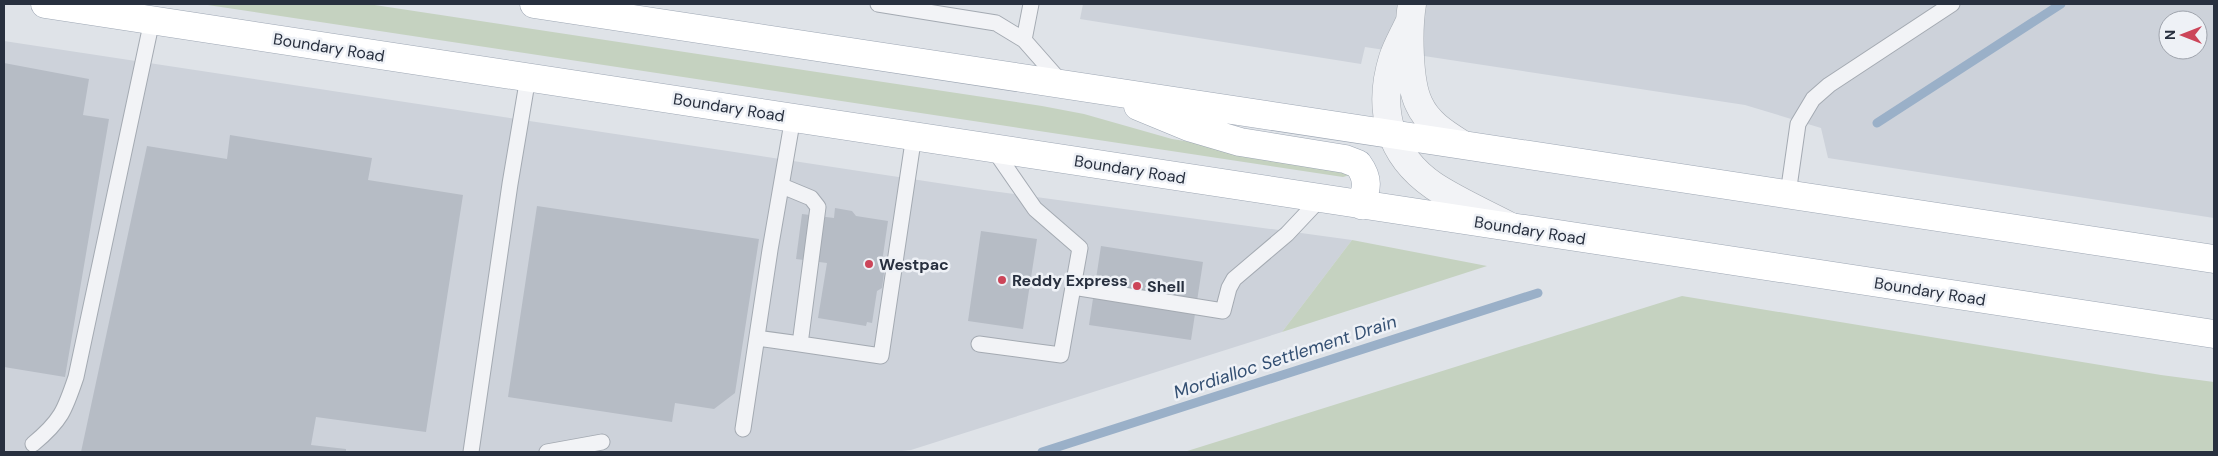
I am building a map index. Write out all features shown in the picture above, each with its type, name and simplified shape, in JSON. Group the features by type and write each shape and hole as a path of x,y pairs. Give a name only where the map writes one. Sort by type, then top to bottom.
{"main road":[{"name":"Boundary Road","path":"45,4 2214,334"},
{"path":"534,4 1390,132 2214,259"},
{"path":"1100,90 1189,127 1240,142 1345,159 1358,164 1367,180 1361,205"}],"street":[{"path":"1410,13 1393,58 1388,81 1385,106 1390,132 1402,155 1414,169 1434,186 1512,228"},
{"path":"1410,13 1413,80 1418,103 1427,118 1443,133 1460,143"}],"lane":[{"path":"878,4 996,23 1024,40 1062,84"},
{"path":"1024,40 1031,4"},
{"path":"1788,194 1798,124 1813,99 1829,85 1952,4"},
{"path":"33,444 52,428 66,406 76,377 152,20"},
{"path":"471,452 510,184 528,77"},
{"path":"743,429 794,117"},
{"path":"757,338 881,356 914,135"},
{"path":"979,344 1061,355 1080,248 1035,209 992,147"},
{"path":"782,186 811,198 818,207 800,344"},
{"path":"1073,287 1223,310 1229,288 1234,280 1287,234 1320,199"},
{"path":"546,452 602,442"}],"shaded area":[{"path":"1083,4 2214,4 2214,218 1828,158 1821,128 1745,105 1365,47 1361,64 1080,19"},
{"path":"4,41 984,190 1352,240 1282,332 911,450 893,452 4,452"}],"green space":[{"path":"201,4 368,4 1042,106 1084,114 1172,139 1309,161 1350,175 1343,177"},
{"path":"1352,240 1487,266 1282,332"},
{"path":"1682,296 2161,375 2214,382 2214,452 1184,452"}],"building":[{"path":"4,63 89,79 83,115 109,119 65,377 4,367"},
{"path":"230,135 372,158 368,180 463,195 426,432 316,417 311,445 346,449 346,452 81,452 147,146 227,159"},
{"path":"537,206 759,239 735,393 714,409 675,403 672,422 508,397"},
{"path":"835,208 852,211 856,216 888,221 882,262 885,266 882,288 877,291 872,323 867,322 866,326 818,318 827,263 796,259 802,214 834,218"},
{"name":"Reddy Express","path":"981,231 1037,239 1023,329 968,321"},
{"path":"1101,246 1203,262 1191,340 1089,325"}],"waterway":[{"name":"Mordialloc Settlement Drain","path":"1877,123 2061,4"},
{"name":"Mordialloc Settlement Drain","path":"1042,452 1538,293"}],"place":[{"name":"Westpac","path":"869,264"},
{"name":"Reddy Express","path":"1002,280"},
{"name":"Shell","path":"1137,286"}]}
